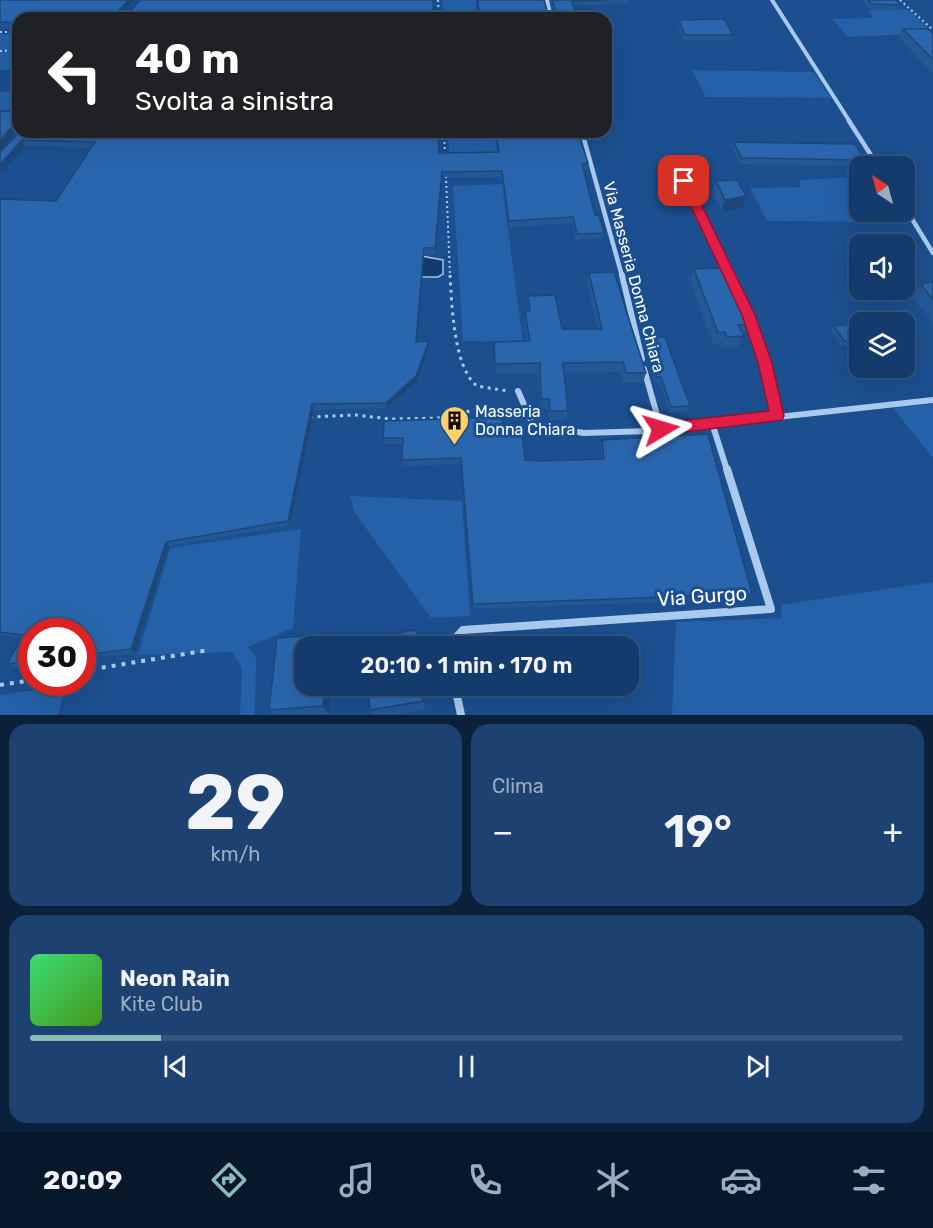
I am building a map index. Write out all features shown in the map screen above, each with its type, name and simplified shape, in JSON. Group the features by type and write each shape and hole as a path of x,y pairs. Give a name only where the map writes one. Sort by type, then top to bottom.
{"street":[{"path":"772,0 872,156"},
{"name":"Via Masseria Donna Chiara","path":"584,138 661,429"},
{"path":"914,222 933,253"},
{"path":"518,391 532,425 584,433 661,429 933,400"},
{"name":"Via Gurgo","path":"457,636 463,630 771,609 712,423"},
{"path":"457,696 461,715"}],"lane":[{"path":"684,181 749,315 765,363 777,416"}],"path":[{"path":"900,0 933,30"},
{"path":"444,138 445,159"},
{"path":"446,168 457,347 473,383 484,390 518,391"},
{"path":"308,417 355,415 391,419 441,418 477,409"},
{"path":"96,669 209,650"},
{"path":"0,685 18,682"}],"shaded area":[{"path":"442,0 476,0 477,12 443,12"},
{"path":"868,10 909,10 933,33 848,37 832,19 873,18"},
{"path":"12,33 12,70 0,70 0,34"},
{"path":"692,70 814,72 831,98 706,97"},
{"path":"0,92 12,92 12,116 0,116"},
{"path":"448,138 495,138 497,153 449,156"},
{"path":"849,178 849,222 767,221 750,188 800,187 799,180"},
{"path":"502,184 523,342 463,341 453,186"},
{"path":"421,256 443,260 443,274 438,277 416,277"},
{"path":"933,404 933,458 893,408"},
{"path":"350,496 462,501 470,616 431,618 355,513"},
{"path":"301,529 293,628 248,647 256,658 255,715 240,715 242,668 232,652 138,655 170,548"},
{"path":"933,582 933,715 672,715 676,622 782,618 781,605"},
{"path":"18,693 18,696 63,696 58,715 0,715 0,695"}],"building":[{"path":"0,0 129,0 119,12 12,12 12,23 0,22"},
{"path":"140,0 433,0 434,12 129,12"},
{"path":"477,0 544,0 547,12 482,12 479,11"},
{"path":"552,0 604,0 572,1 575,12 556,12"},
{"path":"868,0 896,0 900,5 871,4"},
{"path":"724,19 733,35 685,35 679,20"},
{"path":"903,29 928,29 933,34 933,60"},
{"path":"0,111 12,111 12,127 0,141"},
{"path":"13,138 438,138 439,153 499,152 497,138 580,138 588,163 582,164 595,215 599,215 604,233 577,234 573,217 509,221 502,171 442,172 435,248 424,248 416,342 429,341 416,376 386,403 312,404 288,521 166,542 131,649 96,653 96,618 18,618 18,634 0,632 0,199 56,201 95,142 22,140 0,165 0,152"},
{"path":"734,142 855,144 862,156 849,156 849,160 741,158"},
{"path":"737,180 746,196 725,200 716,181"},
{"path":"725,268 748,324 738,325 744,336 727,337 725,332 718,333 694,269"},
{"path":"614,272 646,373 626,373 623,362 563,363 568,411 550,411 549,399 541,399 540,363 495,364 494,342 530,341 525,312 530,311 528,296 555,295 562,329 602,329 589,273"},
{"path":"933,282 933,300 921,284"},
{"path":"849,324 849,340 844,341 834,326"},
{"path":"645,337 665,337 690,406 671,407 661,377 656,377"},
{"path":"502,417 503,424 521,423 525,460 604,459 602,440 708,434 752,594 473,604 461,458 402,460 403,438 383,438 384,421"},
{"path":"416,630 416,636 378,636"},
{"path":"328,634 328,636 302,636"},
{"path":"294,637 294,696 324,696 323,706 269,710 277,638"},
{"path":"18,644 18,663 7,664"},
{"path":"369,696 423,696 423,701 370,710"}],"place":[{"name":"Masseria Donna Chiara","path":"454,446"}],"route":[{"path":"661,429 777,416 765,363 749,315 684,181"}]}
